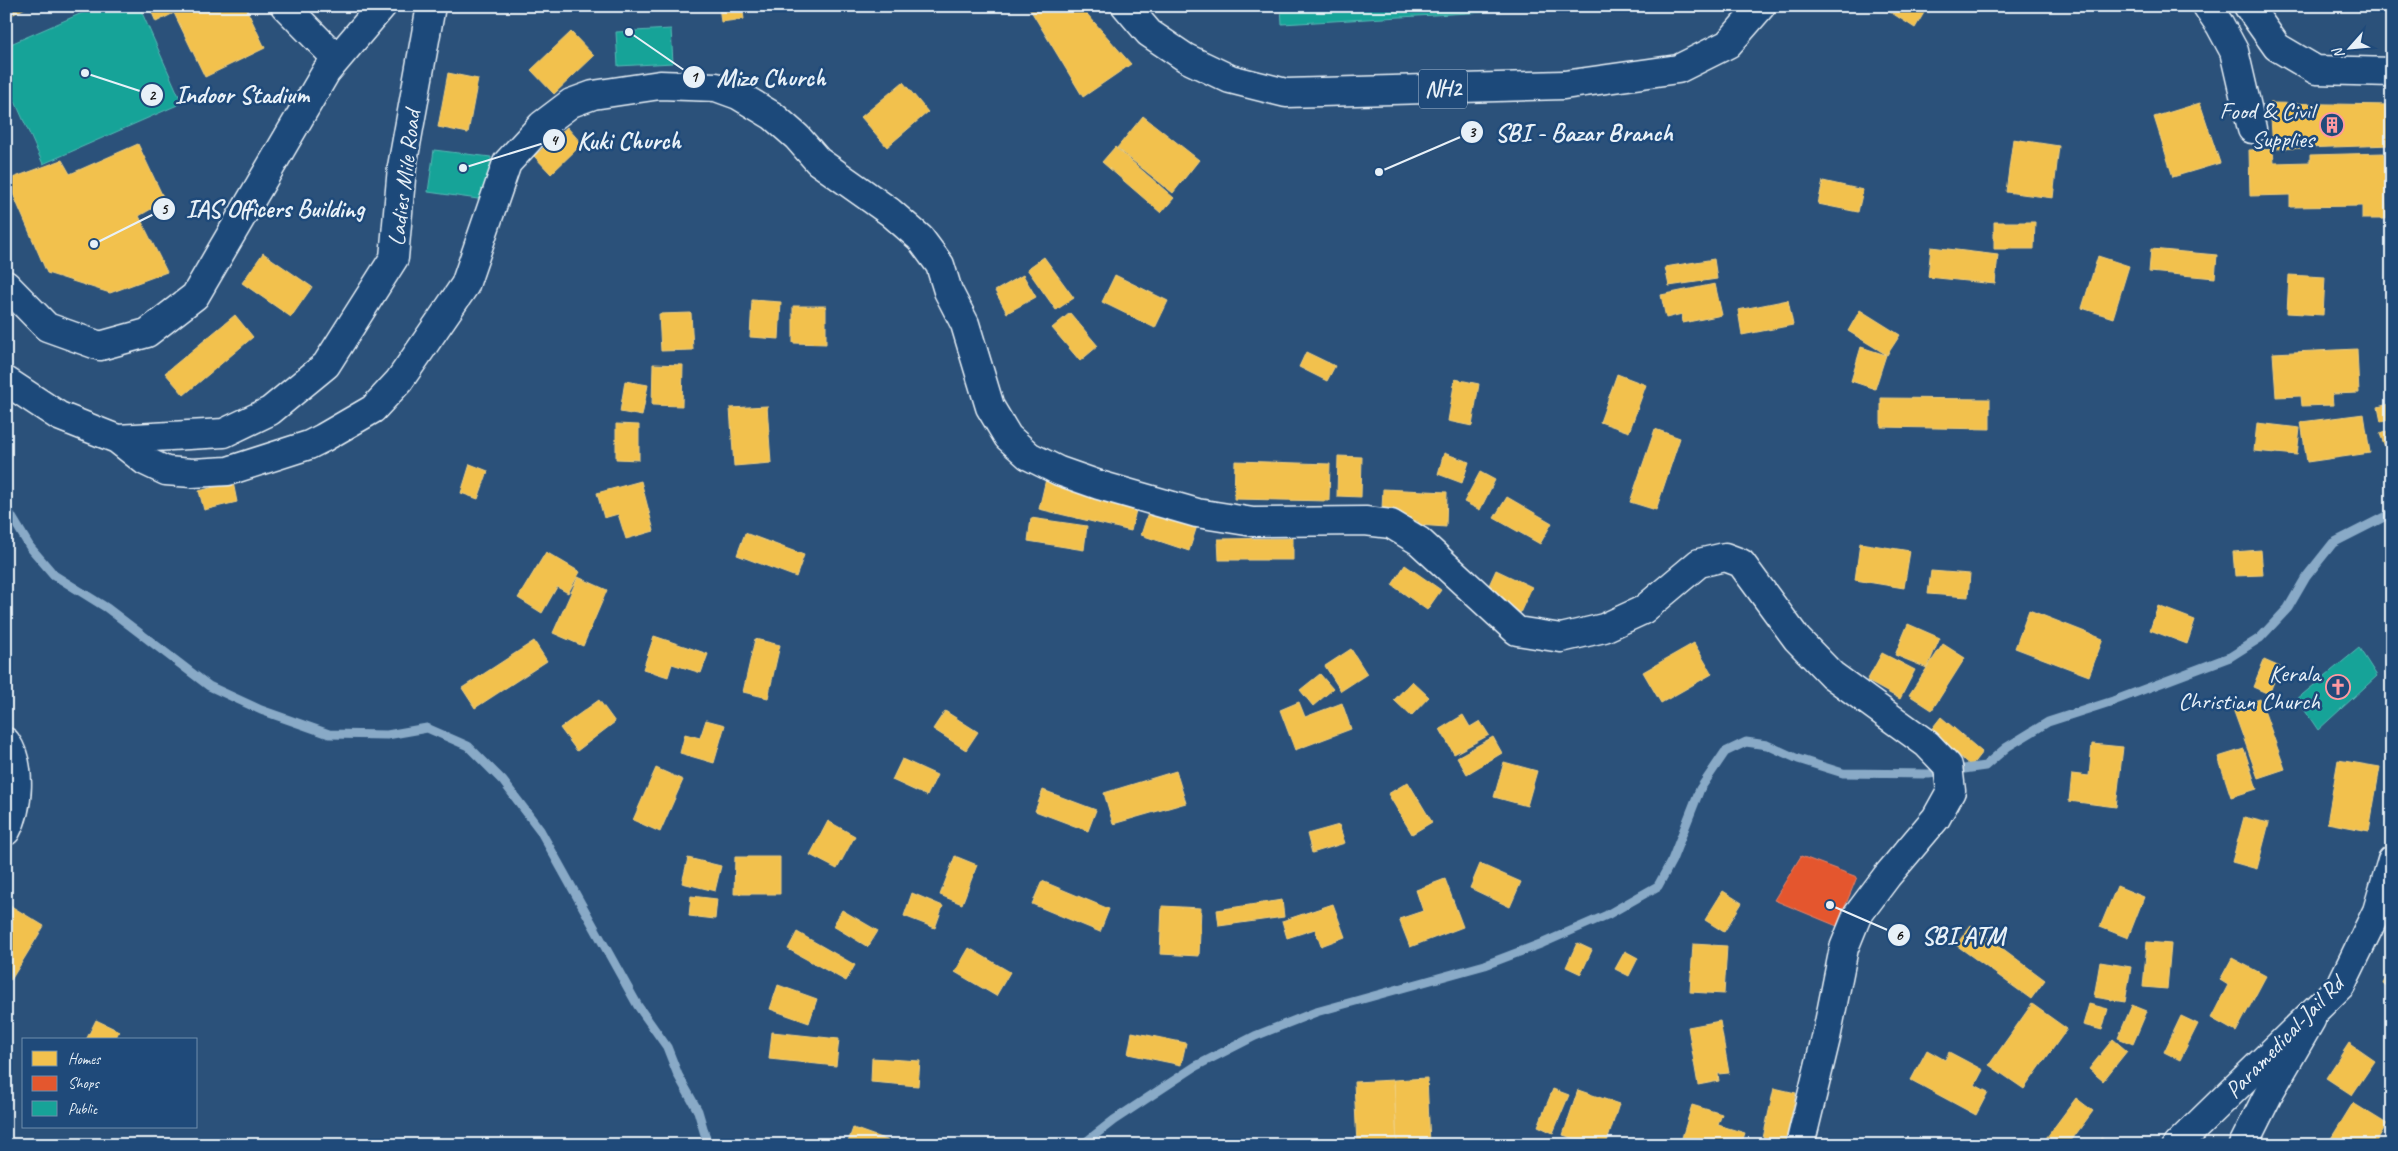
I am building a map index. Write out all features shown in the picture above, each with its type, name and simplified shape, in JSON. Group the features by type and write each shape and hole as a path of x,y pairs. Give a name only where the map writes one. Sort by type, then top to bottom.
{"main road":[{"path":"286,6 337,59"},
{"path":"6,285 47,327 100,346 147,333 195,296 326,72 382,6"},
{"name":"Ladies Mile Road","path":"6,381 59,416 116,439 224,433 270,412 326,365 394,258 402,167 431,6"},
{"name":"NH2","path":"1126,6 1149,33 1186,58 1230,79 1286,92 1564,84 1678,69 1728,44 1761,6"},
{"path":"2207,6 2234,51 2252,129"},
{"path":"2248,6 2277,47 2316,70 2392,72"},
{"path":"116,439 145,461 166,471 192,473 228,471 309,446 373,409 399,381 418,355 464,285 507,163 542,125 571,103 593,95 660,85 716,87 738,95 773,116 797,137 818,161 890,212 920,238 940,266 948,291 965,324 990,406 1008,437 1029,456 1059,471 1099,485 1197,513 1253,522 1365,522 1391,524 1419,541 1517,632 1561,638 1604,628 1642,610 1699,563 1725,556 1741,563 1797,639 1832,675 1927,744 1948,766 1951,791 1936,818 1856,916 1844,948 1826,1038 1800,1145"},
{"path":"6,742 12,751 18,798 12,820 6,831"},
{"name":"Paramedical-Jail Rd","path":"2177,1145 2341,985 2377,910 2392,860"},
{"path":"2243,1145 2270,1091 2318,1007"}],"building: Homes":[{"path":"6,6 29,6 6,18"},
{"path":"149,6 245,6 265,48 205,77 174,13 156,22"},
{"path":"719,6 742,6 744,19 721,22"},
{"path":"1028,6 1080,6 1131,64 1083,97"},
{"path":"1881,6 1928,6 1915,28"},
{"path":"571,32 594,56 554,94 531,70"},
{"path":"448,73 478,79 468,133 438,127"},
{"path":"903,82 928,112 887,147 861,117"},
{"path":"2200,103 2220,163 2173,177 2154,117"},
{"name":"Food & Civil Supplies","path":"2270,103 2392,105 2392,145 2273,149"},
{"path":"1143,116 1199,160 1173,193 1117,148"},
{"path":"567,127 582,144 551,174 534,156"},
{"path":"2013,139 2059,146 2053,198 2006,192"},
{"path":"138,144 165,201 139,216 167,272 110,293 47,273 7,180 62,160 70,174"},
{"path":"1115,147 1174,198 1161,213 1102,162"},
{"path":"2273,149 2274,163 2310,162 2310,155 2384,153 2386,219 2362,219 2362,206 2290,207 2290,195 2250,196 2249,150"},
{"path":"1823,181 1863,190 1858,212 1818,204"},
{"path":"1994,222 2035,222 2034,249 1994,249"},
{"path":"1931,247 1998,255 1995,284 1928,277"},
{"path":"2151,249 2217,255 2215,278 2149,272"},
{"path":"263,253 312,287 291,317 242,283"},
{"path":"2098,256 2129,266 2113,318 2082,308"},
{"path":"1044,257 1074,298 1056,310 1027,269"},
{"path":"1714,259 1717,279 1669,286 1665,267"},
{"path":"1023,275 1036,297 1007,313 995,291"},
{"path":"1115,275 1168,301 1155,328 1102,302"},
{"path":"2289,275 2325,277 2323,315 2287,313"},
{"path":"1715,284 1722,315 1683,323 1682,314 1666,318 1661,295"},
{"path":"752,300 781,302 779,339 750,337"},
{"path":"1788,300 1793,325 1742,335 1738,310"},
{"path":"793,306 826,306 826,344 793,343"},
{"path":"1860,310 1900,335 1887,355 1848,331"},
{"path":"691,313 693,350 661,351 659,314"},
{"path":"1070,313 1098,346 1080,361 1052,328"},
{"path":"235,315 253,337 184,395 165,373"},
{"path":"1861,347 1886,355 1875,389 1851,381"},
{"path":"2357,349 2359,393 2332,394 2333,405 2302,406 2301,396 2276,397 2273,353"},
{"path":"1306,352 1335,366 1327,381 1299,367"},
{"path":"653,364 683,365 682,406 652,405"},
{"path":"1617,374 1646,385 1629,432 1600,422"},
{"path":"1455,379 1479,384 1472,426 1448,421"},
{"path":"625,381 648,385 642,416 620,412"},
{"path":"1881,398 1990,399 1990,429 1881,427"},
{"path":"2392,403 2392,419 2381,422 2378,407"},
{"path":"767,406 771,463 734,466 730,408"},
{"path":"2364,414 2370,453 2307,462 2301,422"},
{"path":"2257,423 2300,428 2297,455 2254,451"},
{"path":"616,424 639,425 639,460 616,459"},
{"path":"1655,429 1680,438 1656,510 1630,502"},
{"path":"2392,429 2392,458 2390,459 2380,434"},
{"path":"1444,453 1469,462 1462,483 1438,474"},
{"path":"1338,456 1362,457 1361,497 1337,496"},
{"path":"1235,461 1330,464 1329,501 1234,499"},
{"path":"470,464 488,471 478,499 461,493"},
{"path":"1480,472 1495,480 1480,510 1464,502"},
{"path":"1046,479 1138,502 1131,531 1039,509"},
{"path":"641,481 654,531 626,539 618,514 604,518 597,493"},
{"path":"233,482 237,502 204,510 199,491"},
{"path":"1383,489 1447,492 1446,527 1418,525 1418,521 1394,520 1394,510 1382,509"},
{"path":"1507,497 1552,523 1540,544 1494,518"},
{"path":"1149,510 1197,526 1189,551 1141,535"},
{"path":"1031,518 1087,526 1084,550 1028,541"},
{"path":"745,533 804,555 796,577 737,555"},
{"path":"1293,538 1293,560 1219,560 1218,539"},
{"path":"1860,543 1910,551 1904,588 1855,580"},
{"path":"2261,550 2263,575 2235,576 2233,552"},
{"path":"546,552 580,572 568,593 557,587 542,613 518,598"},
{"path":"1405,565 1441,590 1427,610 1392,585"},
{"path":"1496,570 1532,587 1520,613 1484,596"},
{"path":"1931,571 1970,574 1968,597 1928,594"},
{"path":"578,577 607,590 583,646 553,633"},
{"path":"2158,606 2195,620 2187,644 2150,630"},
{"path":"2029,610 2103,639 2089,676 2015,648"},
{"path":"1908,624 1940,638 1927,668 1895,655"},
{"path":"654,636 708,654 701,673 672,664 668,677 643,669"},
{"path":"755,639 780,645 768,698 743,692"},
{"path":"534,641 547,661 475,708 462,688"},
{"path":"1694,643 1712,674 1661,703 1643,672"},
{"path":"1943,644 1965,658 1932,710 1909,695"},
{"path":"1351,649 1367,674 1341,691 1325,666"},
{"path":"1882,653 1915,670 1900,699 1867,681"},
{"path":"2264,660 2280,667 2269,694 2253,687"},
{"path":"1320,674 1333,689 1313,706 1300,690"},
{"path":"1412,681 1429,697 1411,716 1394,700"},
{"path":"2260,699 2285,769 2258,778 2233,709"},
{"path":"599,700 615,722 577,751 560,728"},
{"path":"1299,702 1305,717 1342,703 1351,729 1295,750 1280,710"},
{"path":"945,711 978,732 966,750 933,729"},
{"path":"1463,715 1470,727 1480,721 1489,735 1454,754 1440,729"},
{"path":"1941,717 1982,752 1971,766 1930,731"},
{"path":"706,720 725,725 714,763 680,753 685,734 700,738"},
{"path":"1493,737 1502,753 1467,774 1457,757"},
{"path":"2092,744 2123,747 2116,807 2069,801 2072,774 2089,776"},
{"path":"2244,749 2257,789 2231,797 2218,757"},
{"path":"902,759 937,775 927,796 892,780"},
{"path":"2338,760 2380,767 2369,831 2327,823"},
{"path":"1504,762 1537,771 1527,806 1494,797"},
{"path":"656,768 683,780 660,832 633,820"},
{"path":"1176,771 1186,803 1113,824 1104,793"},
{"path":"1408,782 1432,822 1412,834 1388,794"},
{"path":"1043,790 1096,810 1088,831 1035,811"},
{"path":"2244,817 2269,823 2257,869 2232,862"},
{"path":"828,821 855,836 837,869 810,855"},
{"path":"1339,825 1345,843 1312,853 1307,834"},
{"path":"955,856 977,865 962,904 940,895"},
{"path":"735,857 780,857 780,894 734,894"},
{"path":"688,858 721,866 715,891 682,883"},
{"path":"1480,864 1521,882 1510,907 1470,888"},
{"path":"1445,879 1463,927 1410,947 1399,919 1423,911 1416,890"},
{"path":"1042,881 1109,909 1100,932 1032,904"},
{"path":"2117,886 2144,897 2128,938 2100,927"},
{"path":"1723,891 1742,903 1724,932 1705,920"},
{"path":"912,893 943,906 935,928 904,916"},
{"path":"691,896 717,899 715,919 689,916"},
{"path":"1282,900 1284,917 1219,926 1217,910"},
{"path":"6,903 44,926 11,980 6,977"},
{"path":"1333,904 1345,937 1321,946 1315,929 1287,938 1282,921"},
{"path":"1162,906 1201,908 1199,956 1160,954"},
{"path":"842,910 878,931 868,947 833,926"},
{"path":"1971,925 2045,980 2031,999 1956,945"},
{"path":"797,932 855,965 846,981 788,949"},
{"path":"2147,942 2171,944 2167,989 2143,987"},
{"path":"1577,943 1592,950 1581,974 1566,967"},
{"path":"1693,944 1727,946 1724,994 1690,992"},
{"path":"969,948 1010,972 996,996 955,972"},
{"path":"1625,951 1638,958 1629,976 1615,969"},
{"path":"2232,958 2266,976 2236,1032 2211,1018 2228,985 2220,980"},
{"path":"2100,962 2131,967 2125,1002 2094,997"},
{"path":"2392,965 2392,988 2383,984"},
{"path":"778,985 817,999 809,1023 770,1009"},
{"path":"2032,1004 2067,1029 2024,1089 1989,1065"},
{"path":"2089,1004 2108,1009 2102,1030 2083,1025"},
{"path":"2132,1005 2147,1011 2133,1044 2118,1038"},
{"path":"2181,1016 2198,1024 2180,1060 2164,1052"},
{"path":"96,1020 119,1031 116,1038 87,1038"},
{"path":"1720,1021 1729,1073 1718,1074 1719,1081 1698,1085 1688,1027"},
{"path":"772,1032 839,1039 836,1066 769,1059"},
{"path":"1132,1032 1186,1043 1181,1065 1128,1054"},
{"path":"2113,1039 2127,1051 2103,1081 2089,1069"},
{"path":"2349,1043 2375,1061 2352,1095 2326,1078"},
{"path":"1927,1050 1945,1060 1949,1052 1983,1070 1975,1085 1988,1092 1976,1115 1911,1080"},
{"path":"872,1058 920,1061 918,1086 871,1082"},
{"path":"1427,1078 1430,1145 1397,1145 1394,1080"},
{"path":"1394,1080 1397,1145 1357,1145 1354,1082"},
{"path":"1774,1088 1796,1093 1785,1143 1763,1138"},
{"path":"1553,1089 1569,1095 1553,1133 1538,1126"},
{"path":"1578,1090 1619,1104 1606,1145 1595,1145 1563,1135"},
{"path":"2076,1098 2093,1111 2068,1145 2041,1145"},
{"path":"2353,1103 2387,1124 2374,1145 2327,1145"},
{"path":"1692,1105 1722,1114 1718,1125 1745,1133 1741,1145 1694,1145 1681,1141"},
{"path":"853,1128 898,1144 898,1145 847,1145"},
{"path":"2101,1138 2113,1145 2097,1145"}],"building: Shops":[{"path":"1801,856 1857,877 1837,926 1774,900"}],"building: Public":[{"path":"98,6 139,6 182,103 43,164 6,81 6,46"},
{"path":"1281,6 1485,6 1485,12 1282,24"},
{"path":"671,29 673,63 618,66 616,32"},
{"path":"434,150 491,157 485,200 428,192"},
{"name":"Kerala Christian Church","path":"2359,648 2377,676 2318,730 2297,699"}],"waterway":[{"path":"6,507 30,547 54,575 107,608 209,686 261,710 329,734 387,735 427,728 468,746 503,781 540,830 638,1006 667,1047 678,1075 698,1111 708,1145"},
{"path":"1082,1145 1114,1120 1196,1066 1255,1036 1316,1012 1485,965 1543,943 1607,915 1658,886 1672,860 1700,789 1725,752 1746,742 1767,745 1798,759 1843,773 1929,774 1985,766 2007,747 2048,722 2113,701 2230,657 2260,638 2288,608 2306,577 2333,543 2392,513"}],"place":[{"name":"Mizo Church","path":"629,32"},
{"name":"Indoor Stadium","path":"85,73"},
{"name":"Food & Civil Supplies","path":"2332,125"},
{"name":"Kuki Church","path":"463,168"},
{"name":"SBI - Bazar Branch","path":"1379,172"},
{"name":"IAS Officers Building","path":"94,244"},
{"name":"Kerala Christian Church","path":"2338,687"},
{"name":"SBI ATM","path":"1830,905"}]}
